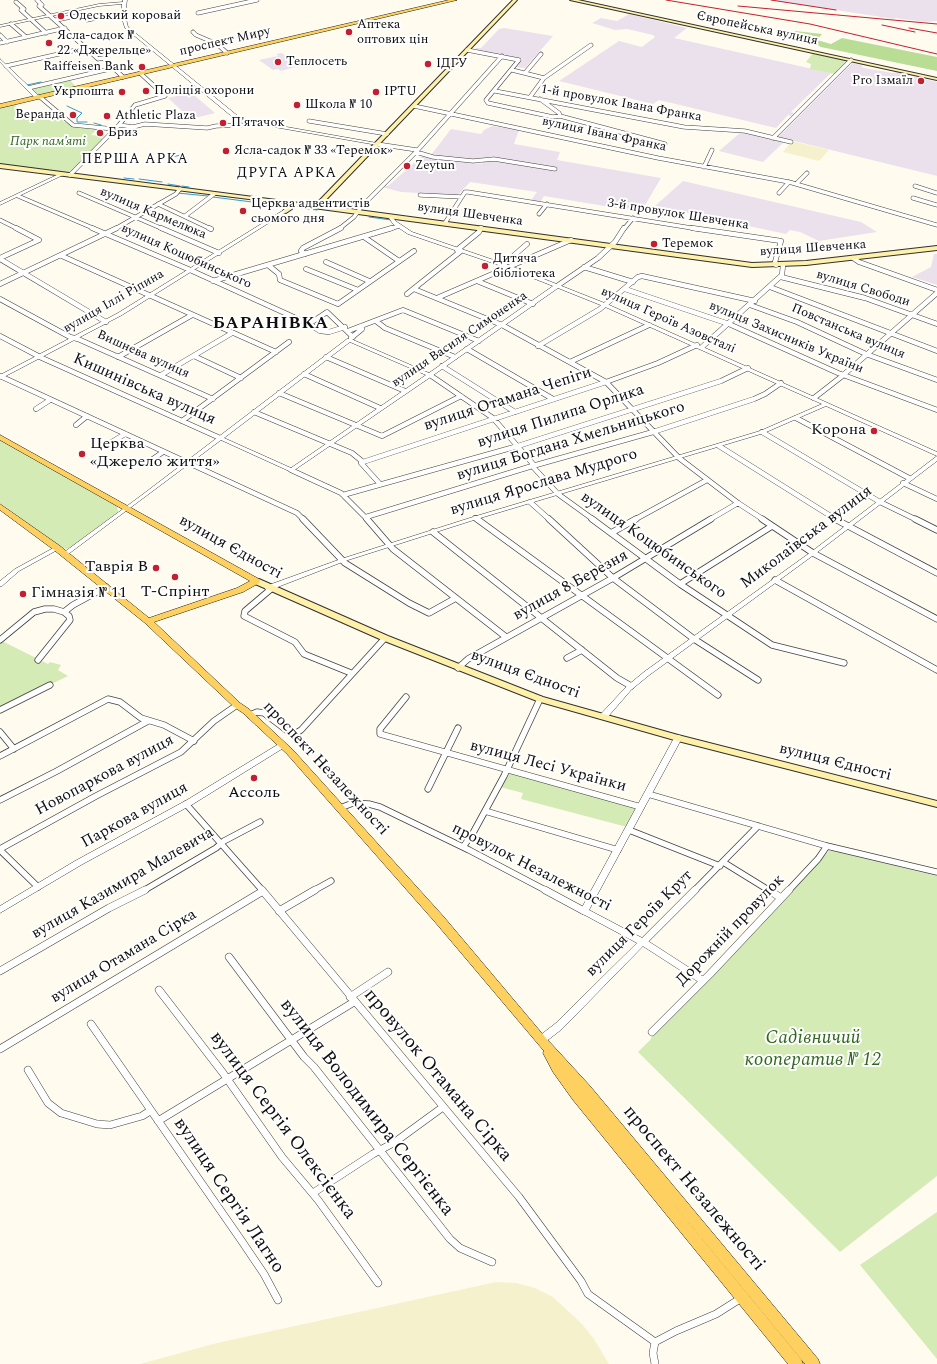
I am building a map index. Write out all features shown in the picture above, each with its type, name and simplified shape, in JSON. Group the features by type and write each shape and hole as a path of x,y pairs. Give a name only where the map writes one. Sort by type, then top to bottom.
{"main road":[{"name":"проспект Миру","path":"0,106 454,0"},
{"path":"316,207 516,0"},
{"name":"Європейська вулиця","path":"572,0 937,79"},
{"name":"вулиця Шевченка","path":"0,166 481,228 529,240 571,240 733,263 784,265 937,248"},
{"path":"325,198 323,202 324,205 335,209"},
{"path":"280,202 289,206 289,209 286,211"},
{"path":"0,436 127,509"},
{"name":"проспект Незалежності","path":"0,506 65,554 148,621 237,705 282,745 439,919 541,1040 557,1069 579,1090 747,1294 814,1364"},
{"name":"вулиця Єдності","path":"127,509 270,588 385,638 540,699 678,738 937,804"},
{"path":"148,621 240,590 256,581"},
{"name":"проспект Незалежності","path":"747,1294 796,1364"}],"street":[{"path":"37,0 42,5 39,6 51,15 85,48 98,59 103,58 123,77"},
{"path":"198,13 257,0"},
{"path":"0,26 125,1 123,14 126,27 172,66 239,119 417,151 433,157 473,162 490,158 555,169"},
{"path":"16,2 24,9 21,10 46,33"},
{"path":"56,20 81,15 87,20 110,15"},
{"path":"11,24 26,37"},
{"path":"0,43 65,28"},
{"path":"193,32 196,35 217,44 227,53"},
{"path":"0,35 7,42"},
{"path":"530,97 544,78 592,45"},
{"path":"6,66 85,48"},
{"path":"467,50 519,60 486,101 553,117 560,116 665,144"},
{"path":"525,73 541,54"},
{"path":"305,254 301,251 303,248 341,228 358,212 417,151 502,56"},
{"path":"0,60 38,97 73,124 114,130"},
{"path":"773,138 851,60"},
{"path":"28,88 114,68"},
{"path":"512,70 544,78"},
{"path":"70,175 114,130 135,104 164,96 140,73"},
{"name":"1-й провулок Івана Франка","path":"495,91 684,127 745,131 791,142"},
{"path":"540,99 559,113 560,116"},
{"name":"вулиця Івана Франка","path":"414,106 704,167 789,182 937,225"},
{"path":"309,121 387,134"},
{"path":"118,125 133,126 145,124 207,128 216,126 242,125"},
{"path":"704,167 712,150"},
{"path":"796,184 807,173"},
{"path":"0,204 63,174"},
{"path":"779,193 789,182"},
{"path":"915,186 937,193"},
{"path":"0,284 106,234 158,204 180,189"},
{"name":"3-й провулок Шевченка","path":"420,195 462,197 465,192 468,192 781,241 775,262 776,265"},
{"name":"вулиця Кармелюка","path":"79,193 219,253"},
{"path":"185,216 214,194"},
{"name":"вулиця Коцюбинського","path":"18,196 309,324 317,330 324,332 361,326 403,310 479,342"},
{"path":"445,223 462,197"},
{"path":"913,198 937,205"},
{"path":"158,204 211,229"},
{"name":"вулиця Іллі Ріпина","path":"0,376 106,322 297,204"},
{"path":"539,214 547,204"},
{"name":"вулиця Героїв Азовсталі","path":"392,216 391,218 399,226 410,233 509,267 605,305 937,454"},
{"name":"вулиця Василя Симоненка","path":"291,470 479,342 584,267 611,246 633,218"},
{"path":"0,220 39,240 0,258"},
{"path":"213,281 399,226"},
{"path":"407,294 459,250 479,232 481,228"},
{"path":"364,237 399,261"},
{"path":"503,265 529,240"},
{"path":"437,298 571,240"},
{"path":"268,265 280,274 280,280 337,304 414,251"},
{"path":"62,256 276,352"},
{"path":"0,258 106,322"},
{"path":"853,258 859,262 937,290"},
{"path":"326,262 369,281"},
{"name":"вулиця Отамана Чепіги","path":"363,462 606,382 699,346 730,324 770,287 781,276 784,265"},
{"path":"584,267 633,282"},
{"path":"306,269 358,290"},
{"path":"538,346 605,305 640,276 650,276 755,301"},
{"name":"вулиця Свободи","path":"781,276 865,298 937,324"},
{"path":"477,281 533,304"},
{"path":"770,287 937,351"},
{"path":"414,289 502,325 606,382 679,458 738,503 813,553 937,619"},
{"name":"вулиця Захисників України","path":"625,289 730,324 844,375 937,410"},
{"path":"814,398 844,375 866,354 937,293"},
{"name":"Вишнева вулиця","path":"0,300 74,338 213,399"},
{"name":"Повстанська вулиця","path":"750,305 797,322 866,354 937,380"},
{"path":"309,324 327,312 346,329 351,338"},
{"path":"118,356 192,315"},
{"path":"376,321 385,328 455,357"},
{"path":"570,362 634,333 650,324"},
{"path":"65,554 127,509 351,338 362,329 361,326"},
{"path":"161,375 232,333"},
{"name":"Кишинівська вулиця","path":"0,336 39,357 291,470 343,495 366,517 393,549 506,637"},
{"name":"вулиця Коцюбинського","path":"351,338 430,375 493,418 558,494 680,584 729,615 772,645 844,663"},
{"path":"182,421 290,342"},
{"path":"467,349 554,399"},
{"path":"194,356 241,378"},
{"path":"326,357 405,391"},
{"path":"442,366 515,412"},
{"name":"вулиця Пилипа Орлика","path":"343,495 518,446 632,408 721,381 748,368"},
{"path":"304,374 380,408"},
{"path":"0,376 297,513 343,560 383,587 429,613 456,598"},
{"name":"вулиця Богдана Хмельницького","path":"366,517 533,466 653,432 754,399 781,383"},
{"path":"279,393 382,436 461,396"},
{"path":"36,409 50,400"},
{"name":"вулиця Ярослава Мудрого","path":"270,588 343,560 475,518 762,432 827,404"},
{"path":"254,412 352,453 363,462 361,463 380,484"},
{"path":"76,425 88,416"},
{"path":"796,418 909,478"},
{"path":"762,432 880,502 937,530"},
{"path":"110,443 125,434"},
{"path":"719,446 846,526 937,573"},
{"path":"145,462 147,463 164,452"},
{"name":"Миколаївська вулиця","path":"603,717 631,686 667,658 729,615 813,553 846,526 937,458"},
{"path":"611,533 707,480"},
{"path":"903,483 937,499"},
{"path":"530,502 613,578 694,639 758,680"},
{"name":"вулиця 8 Березня","path":"458,668 468,659 613,578 738,503"},
{"path":"475,518 718,695"},
{"path":"680,584 772,526"},
{"path":"433,532 617,678 631,686"},
{"path":"0,584 17,570 57,548"},
{"path":"775,580 937,670"},
{"path":"64,612 72,605 106,587"},
{"path":"270,588 245,611 244,616 295,642 304,654 351,673"},
{"path":"0,640 34,612 45,609 54,609 64,612 69,616 70,620 38,660"},
{"path":"250,715 257,712 264,713 293,735 301,730 351,673 385,638"},
{"path":"567,658 582,650"},
{"path":"0,710 50,685"},
{"name":"вулиця Лесі Українки","path":"406,697 379,732 383,736 641,807"},
{"path":"0,756 108,699 120,702 141,718 160,723 194,741"},
{"path":"463,847 473,833 507,769 540,699"},
{"name":"Новопаркова вулиця","path":"0,849 180,752 194,741 214,721 237,705"},
{"path":"0,800 57,771 148,721"},
{"name":"вулиця Лесі Українки","path":"428,789 447,754 458,728"},
{"path":"0,732 14,749"},
{"path":"584,911 678,738"},
{"name":"Паркова вулиця","path":"0,910 186,804 282,745"},
{"path":"648,794 828,846 937,872"},
{"name":"провулок Незалежності","path":"340,808 353,803 375,805 463,847 643,942 702,980"},
{"name":"провулок Отамана Сірка","path":"186,804 263,891 352,1000 364,1012 477,1146 494,1170 519,1197 581,1281 588,1294 655,1342"},
{"path":"485,811 618,850"},
{"name":"вулиця Казимира Малевича","path":"0,971 173,874 260,822"},
{"name":"вулиця Героїв Крут","path":"541,1040 559,1026 754,832 758,826"},
{"path":"629,830 722,864 781,898"},
{"name":"Дорожній провулок","path":"652,1032 693,992 702,980 710,974 818,859 828,846"},
{"path":"0,849 38,887"},
{"path":"279,911 331,881"},
{"name":"вулиця Отамана Сірка","path":"0,1049 263,891"},
{"name":"вулиця Володимира Сергієнка","path":"229,957 236,969 454,1244 466,1252 486,1258 492,1262"},
{"path":"158,1121 292,1040 352,1000 388,972"},
{"name":"вулиця Сергія Олексієнка","path":"159,990 227,1078 282,1157 313,1193 378,1283"},
{"name":"вулиця Сергія Лагно","path":"91,1024 168,1137 241,1240 264,1274 278,1300"},
{"name":"вулиця Сергія Лагно","path":"28,1070 48,1103 61,1113 103,1125 110,1125 142,1116 150,1111"},
{"path":"313,1193 405,1135 443,1107"},
{"path":"655,1364 653,1353 655,1342 676,1331 716,1314 747,1294"}],"shaded area":[{"path":"770,0 937,0 937,21 926,22 894,19"},
{"path":"629,14 687,28 674,38 831,73 791,112 794,113 791,116 788,115 776,128 659,100 653,104 559,81 619,41 642,47 655,37 653,35 627,29 615,30 592,23 601,18 617,21"},
{"path":"504,28 553,36 525,68 516,67 523,59 475,50 477,48 481,48 499,29"},
{"name":"Теплосеть","path":"282,53 295,63 302,65 281,71 278,69 273,70 259,60 278,56 276,54"},
{"path":"852,63 862,65 864,68 893,73 897,72 937,82 937,176 778,137"},
{"path":"191,93 215,113 191,119 168,98"},
{"path":"492,126 519,130 514,144 560,152 557,160 661,178 641,212 544,196 540,202 531,200 537,192 470,182 458,195 401,192 382,187 384,185 388,186 422,156 482,164 484,160 487,160 553,168 489,157 474,160 431,155 451,129 481,134 484,130"},
{"path":"741,132 784,142 763,162 719,151"},
{"path":"792,141 829,150 819,161 783,152"},
{"path":"683,181 861,222 877,232 819,241 800,232 790,230 786,234 655,206"},
{"path":"934,254 937,254 937,285 912,277 931,267"},
{"path":"496,1282 516,1283 535,1288 553,1297 582,1324 594,1339 609,1364 140,1364 217,1343"}],"green space":[{"path":"795,31 822,34 817,40 831,44 842,38 937,57 937,71 821,47 795,33"},
{"path":"813,53 847,61 835,74 810,69 811,64 806,62"},
{"path":"69,79 76,87 42,96 37,95 30,89"},
{"name":"Парк пам'яті","path":"14,104 24,115 31,118 56,113 64,122 98,128 91,135 101,136 100,137 103,139 72,171 68,172 0,165 0,108"},
{"path":"0,438 117,505 118,512 73,546 66,549 61,547 0,503"},
{"path":"0,640 48,664 50,662 61,665 58,670 68,676 0,709"},
{"path":"512,773 637,806 627,827 521,799 523,793 500,787 508,775"},
{"name":"Садівничий кооператив № 12","path":"829,851 937,876 937,1176 840,1252 638,1052 651,1039 652,1034"},
{"path":"937,1212 937,1359 860,1265"}],"waterway":[{"path":"27,85 41,82"},
{"path":"67,106 82,113 77,118 77,122 87,122"},
{"path":"94,123 101,125"},
{"path":"169,158 184,154"},
{"path":"124,178 134,179"},
{"path":"139,179 162,182"},
{"path":"168,184 180,186"},
{"path":"182,186 189,187"},
{"path":"177,193 208,196"},
{"path":"213,197 283,206"},
{"path":"301,208 317,210"},
{"path":"369,217 391,220"}],"railway":[{"path":"666,0 810,24 937,54"},
{"path":"771,0 836,10"},
{"path":"738,6 937,24"},
{"path":"882,25 915,32"},
{"path":"909,28 937,33"}],"place":[{"name":"Одеський коровай","path":"61,16"},
{"name":"Аптека оптових цін","path":"349,32"},
{"name":"Ясла-садок № 22 «Джерельце»","path":"49,43"},
{"name":"Теплосеть","path":"278,62"},
{"name":"ІДГУ","path":"428,64"},
{"name":"Raiffeisen Bank","path":"142,67"},
{"name":"Pro Ізмаїл","path":"921,81"},
{"name":"Поліція охорони","path":"146,91"},
{"name":"Укрпошта","path":"122,92"},
{"name":"IPTU","path":"376,92"},
{"name":"Школа № 10","path":"297,105"},
{"name":"Веранда","path":"73,115"},
{"name":"Athletic Plaza","path":"107,116"},
{"name":"П'ятачок","path":"223,123"},
{"name":"Бриз","path":"100,133"},
{"name":"Ясла-садок № 33 «Теремок»","path":"226,151"},
{"name":"Zeytun","path":"407,166"},
{"name":"Церква адвентистів сьомого дня","path":"243,211"},
{"name":"Теремок","path":"654,244"},
{"name":"Дитяча бібліотека","path":"485,266"},
{"name":"Корона","path":"874,431"},
{"name":"Церква «Джерело життя»","path":"82,454"},
{"name":"Таврія В","path":"156,568"},
{"name":"Т-Спрінт","path":"175,577"},
{"name":"Гімназія № 11","path":"23,594"},
{"name":"Ассоль","path":"254,778"}],"district":[{"name":"ПЕРША АРКА","path":"135,160"},
{"name":"ДРУГА АРКА","path":"287,174"},
{"name":"БАРАНІВКА","path":"271,325"}]}
